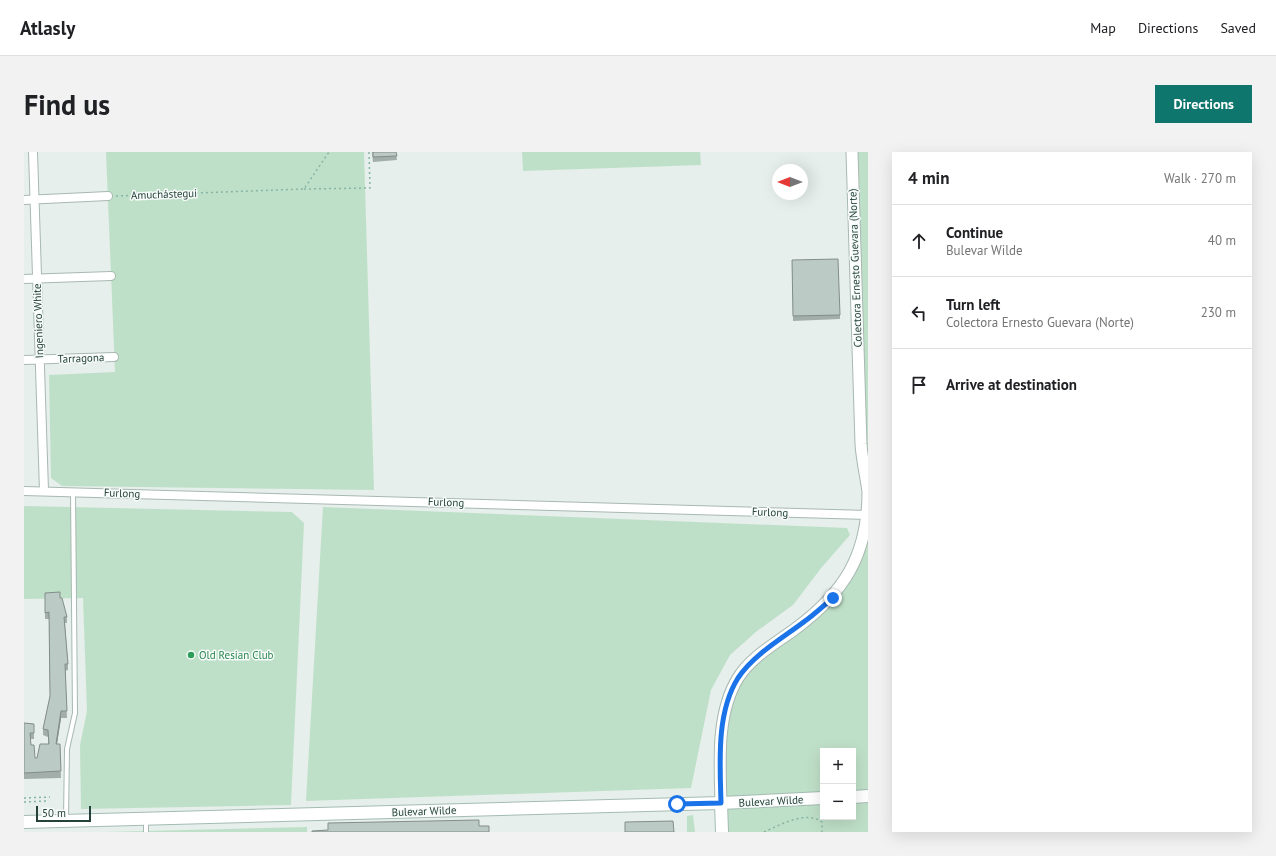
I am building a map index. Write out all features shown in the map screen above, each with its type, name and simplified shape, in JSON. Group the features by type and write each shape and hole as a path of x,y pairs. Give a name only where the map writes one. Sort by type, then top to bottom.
{"main road":[{"path":"856,797 868,796"},
{"name":"Bulevar Wilde","path":"24,822 721,803 820,798"},
{"name":"Colectora Ernesto Guevara (Norte)","path":"721,803 722,832"}],"street":[{"name":"Ingeniero White","path":"33,152 44,491"},
{"name":"Colectora Ernesto Guevara (Norte)","path":"721,803 721,758 724,720 730,696 738,678 759,656 807,620 833,598 848,579 860,553 866,534 868,491 861,444 852,152"},
{"path":"24,200 108,196"},
{"path":"24,279 111,276"},
{"name":"Tarragona","path":"24,360 114,357"},
{"name":"Furlong","path":"24,491 73,491 868,516"}],"lane":[{"path":"66,820 67,749 75,713 73,491"},
{"path":"146,818 146,832"}],"path":[{"path":"304,190 329,152"},
{"name":"Amuchástegui","path":"108,196 370,188 369,152"},
{"path":"24,798 50,797"},
{"path":"24,802 46,801"},
{"path":"764,832 806,817 816,818 822,822 822,832"}],"green space":[{"path":"106,152 364,152 374,490 62,486 51,478 49,375 115,372"},
{"path":"522,152 700,152 701,165 523,171"},
{"path":"852,152 868,152 868,832 722,832 721,743 738,678 833,597 866,534"},
{"name":"Old Resian Club","path":"24,506 292,512 304,523 291,805 81,809 80,745 87,711 83,598 24,599"},
{"path":"323,507 847,528 850,535 822,567 793,605 757,631 730,655 711,690 691,788 306,801"},
{"path":"693,815 695,832 687,832 687,816"},
{"path":"307,827 307,832 105,832"}],"building":[{"path":"373,152 396,152 397,156 373,157"},
{"path":"838,259 840,315 793,316 792,260"},
{"path":"60,592 60,598 62,598 67,617 64,617 68,664 65,664 67,711 61,711 56,744 60,744 61,771 24,773 24,723 34,724 34,733 30,733 31,745 34,745 35,758 37,758 40,744 49,744 48,730 43,729 50,696 49,612 45,613 45,593"},
{"path":"479,820 479,826 489,826 489,832 312,832 328,830 328,823"},
{"path":"673,821 674,832 625,832 625,822"}],"place":[{"name":"Old Resian Club","path":"191,655"}],"route":[{"path":"677,804 721,803 721,743 724,720 730,696 738,678 759,656 807,620 833,598"}]}
